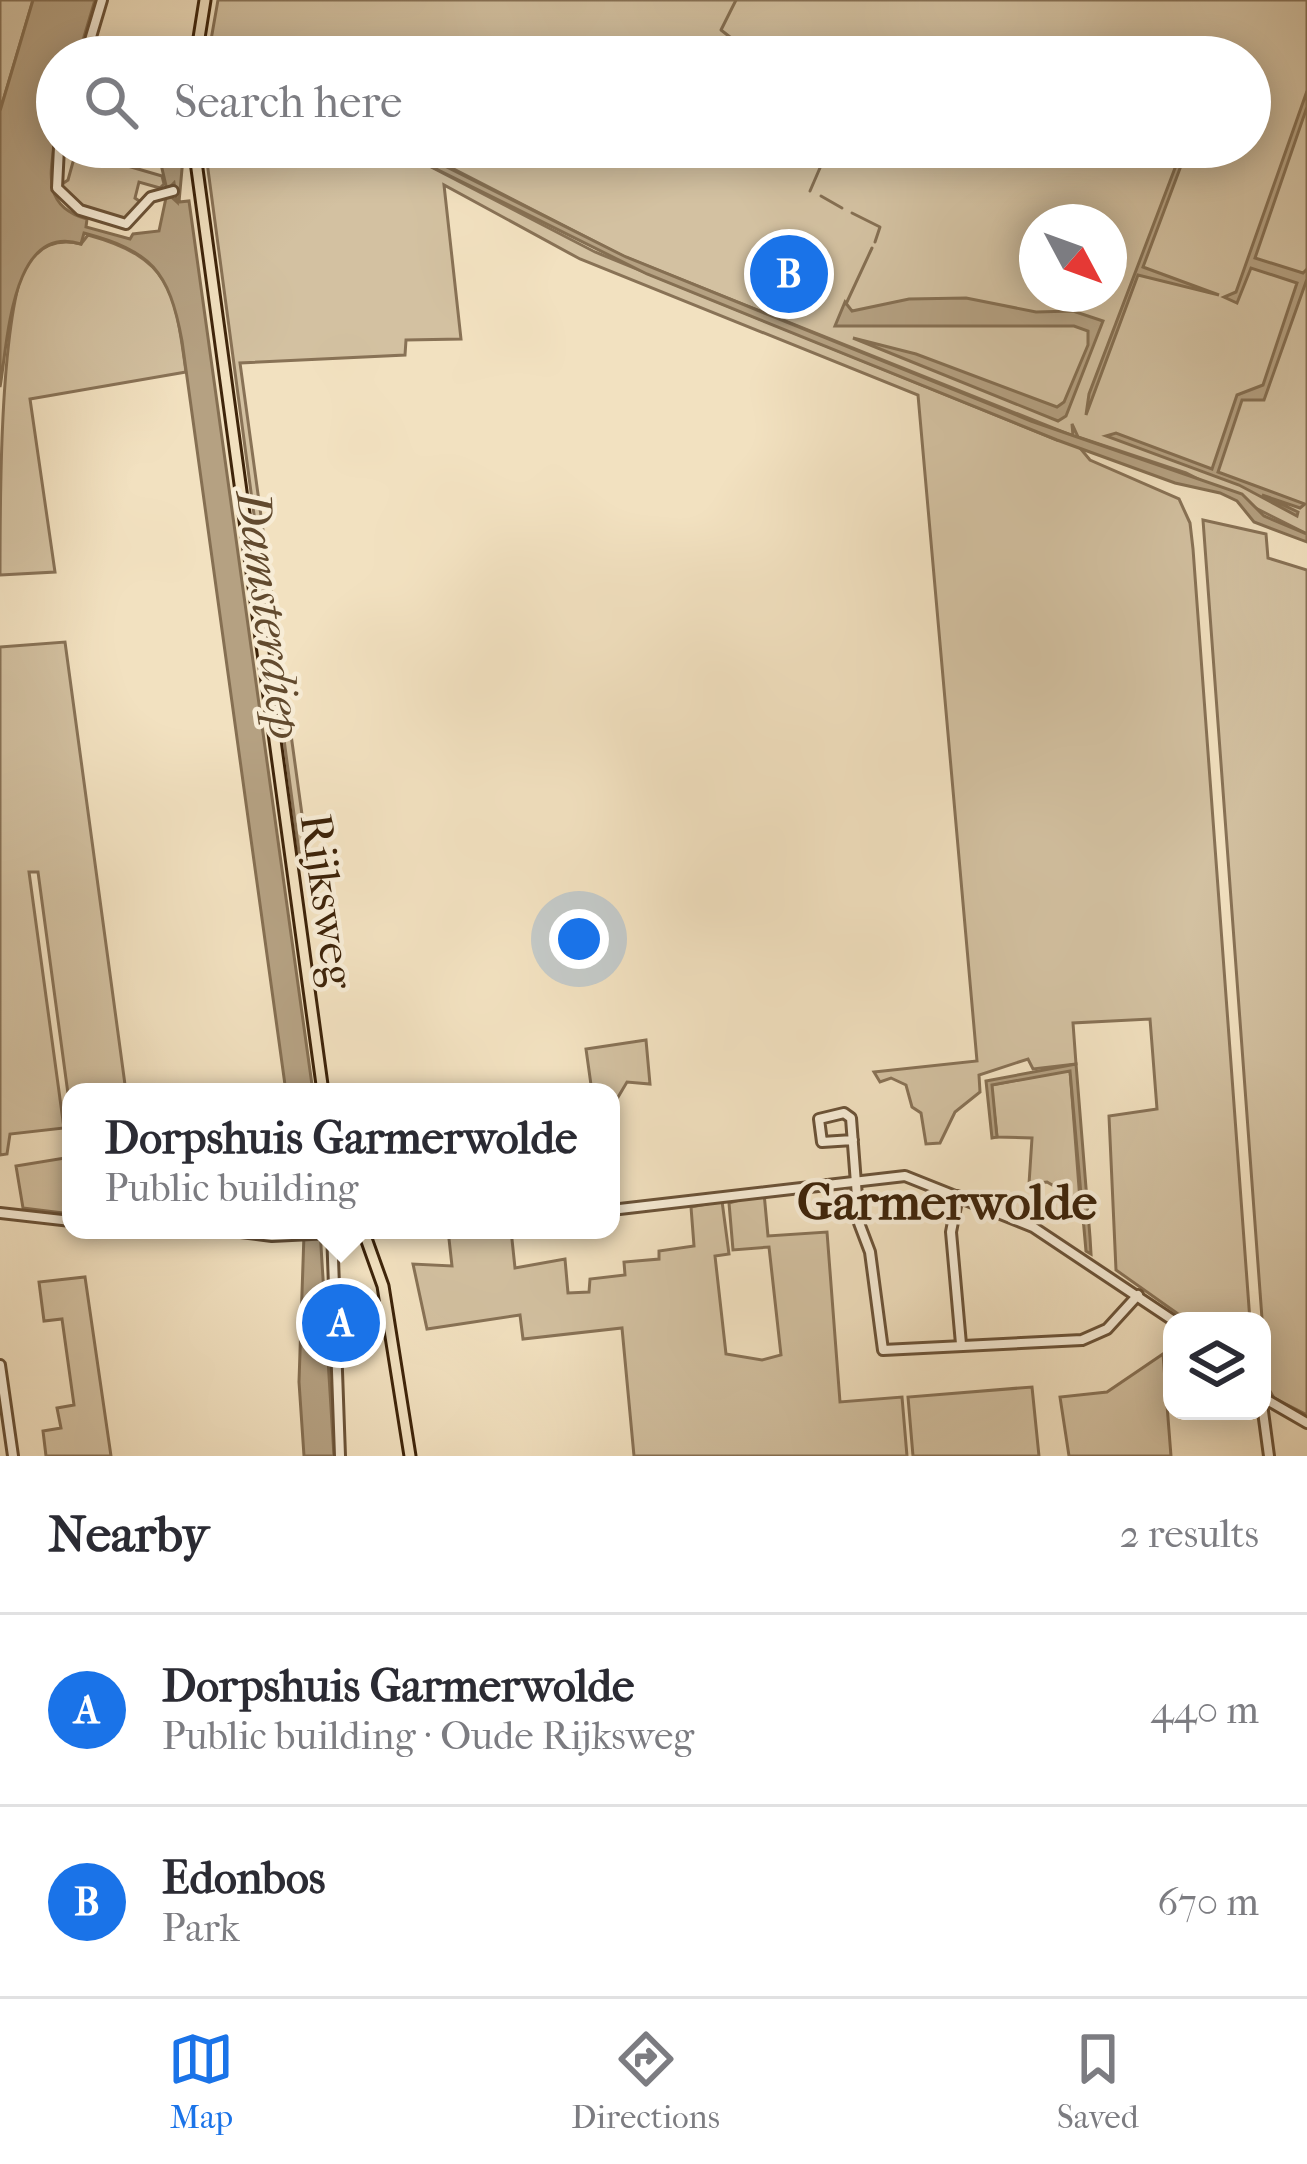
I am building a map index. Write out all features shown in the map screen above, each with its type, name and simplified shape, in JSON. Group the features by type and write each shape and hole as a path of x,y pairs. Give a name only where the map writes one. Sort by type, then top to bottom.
{"main road":[{"path":"199,36 205,2"},
{"name":"Rijksweg","path":"197,168 322,1083"},
{"path":"366,1239 383,1286 410,1456"}],"street":[{"path":"91,36 101,3"},
{"path":"58,168 57,188 80,210 126,224 151,197 173,191"},
{"path":"853,1140 822,1142 819,1119 844,1113 851,1118 883,1350 1082,1340 1107,1329 1138,1295"},
{"path":"620,1209 905,1176 1033,1227 1163,1313"},
{"path":"958,1196 951,1232 961,1344"},
{"path":"0,1213 62,1220"},
{"path":"328,1239 340,1456"},
{"path":"0,1365 14,1456"},
{"path":"1271,1405 1307,1423"},
{"path":"1264,1420 1269,1456"}],"shaded area":[{"path":"0,0 33,0 0,111"},
{"path":"33,0 95,0 84,36 36,36 36,168 52,168 55,196 72,213 87,219 86,227 130,239 133,234 159,231 167,193 177,202 174,183 167,190 162,168 182,168 179,202 189,201 312,1083 285,1083 182,341 171,297 141,256 107,240 84,233 81,244 58,242 40,251 17,290 0,387 0,111"},
{"path":"218,0 1307,0 1307,534 1186,473 1078,437 1072,424 1073,436 625,257 452,168 1271,168 1271,36 212,36"},
{"path":"1307,91 1307,107 1255,258 1303,273 1307,269 1307,279 1264,400 1242,400 1218,472 1305,504 1300,508 1262,495 1298,512 1297,516 1239,485 1106,436 1116,433 1212,469 1237,395 1263,385 1297,283 1251,268 1237,303 1224,297 1236,292"},
{"path":"71,168 134,168 162,176 164,184 160,188 139,182 135,198 142,203 124,220 81,208 59,186 68,180"},
{"path":"208,168 433,168 595,252 1057,440 1075,442 1090,460 1179,499 1190,523 1249,1312 1175,1312 1116,1270 1109,1116 1157,1109 1150,1019 1073,1023 1076,1064 1033,1069 1028,1059 979,1075 980,1092 955,1112 940,1143 926,1144 921,1113 912,1107 906,1085 891,1078 880,1082 874,1072 977,1061 918,395 580,259 444,185 461,339 406,340 405,355 240,363 307,851 299,852"},
{"path":"434,168 449,168 626,257 1031,421 1242,494 1264,516 1307,534 1307,542 1254,522 1237,501 1220,493 1175,483 1057,440 647,274"},
{"path":"1175,168 1180,168 1143,267 1219,295 1138,275 1127,305"},
{"path":"88,235 137,255 164,282 178,320 186,372 30,399 55,572 0,575 3,416 16,295 24,267 35,254 56,243 81,244"},
{"path":"966,298 1019,312 1076,312 1103,321 1066,416 1058,421 853,338 916,354 1057,407 1064,402 1088,345 1088,331 1074,326 835,326 845,302 852,311 909,299"},
{"path":"1120,312 1124,312 1086,415 1089,394"},
{"path":"1203,520 1266,534 1268,558 1307,570 1307,1415 1271,1393 1271,1312 1262,1312"},
{"path":"65,642 125,1083 67,1083 38,872 29,872 62,1128 10,1134 7,1154 0,1155 0,647"},
{"path":"646,1040 650,1084 627,1082 620,1094 620,1083 591,1083 586,1049"},
{"path":"1076,1064 1091,1254 1086,1251 1070,1071 992,1085 997,1137 992,1138 986,1081"},
{"path":"1070,1070 1080,1201 1047,1182 1029,1184 1032,1138 997,1137 991,1085"},
{"path":"62,1158 62,1213 23,1208 16,1166"},
{"path":"764,1193 768,1236 827,1232 840,1402 902,1397 907,1456 634,1456 622,1328 523,1339 520,1315 427,1329 413,1264 452,1266 449,1239 512,1239 515,1268 565,1259 568,1293 589,1292 590,1279 625,1275 624,1262 659,1259 659,1251 694,1246 691,1207 722,1201 729,1254 715,1256 726,1354 762,1360 781,1355 769,1247 733,1250 729,1203"},
{"path":"304,1239 321,1239 334,1456 304,1456 299,1382"},
{"path":"85,1277 111,1456 46,1456 43,1431 61,1428 57,1408 74,1405 62,1319 44,1321 39,1282"},
{"path":"1163,1354 1163,1420 1168,1420 1171,1456 1069,1456 1060,1397 1107,1392"},
{"path":"1032,1387 1039,1456 913,1456 908,1397"}],"waterway":[{"path":"729,36 721,30 736,0"},
{"path":"810,191 820,168"},
{"path":"821,196 842,208"},
{"path":"852,213 880,227 875,242"},
{"path":"846,304 872,248"}],"place":[{"name":"Edonbos","path":"789,274"},
{"name":"Dorpshuis Garmerwolde","path":"341,1323"}],"district":[{"name":"Garmerwolde","path":"947,1202"}],"water label":[{"name":"Damsterdiep","path":"270,615"}]}
